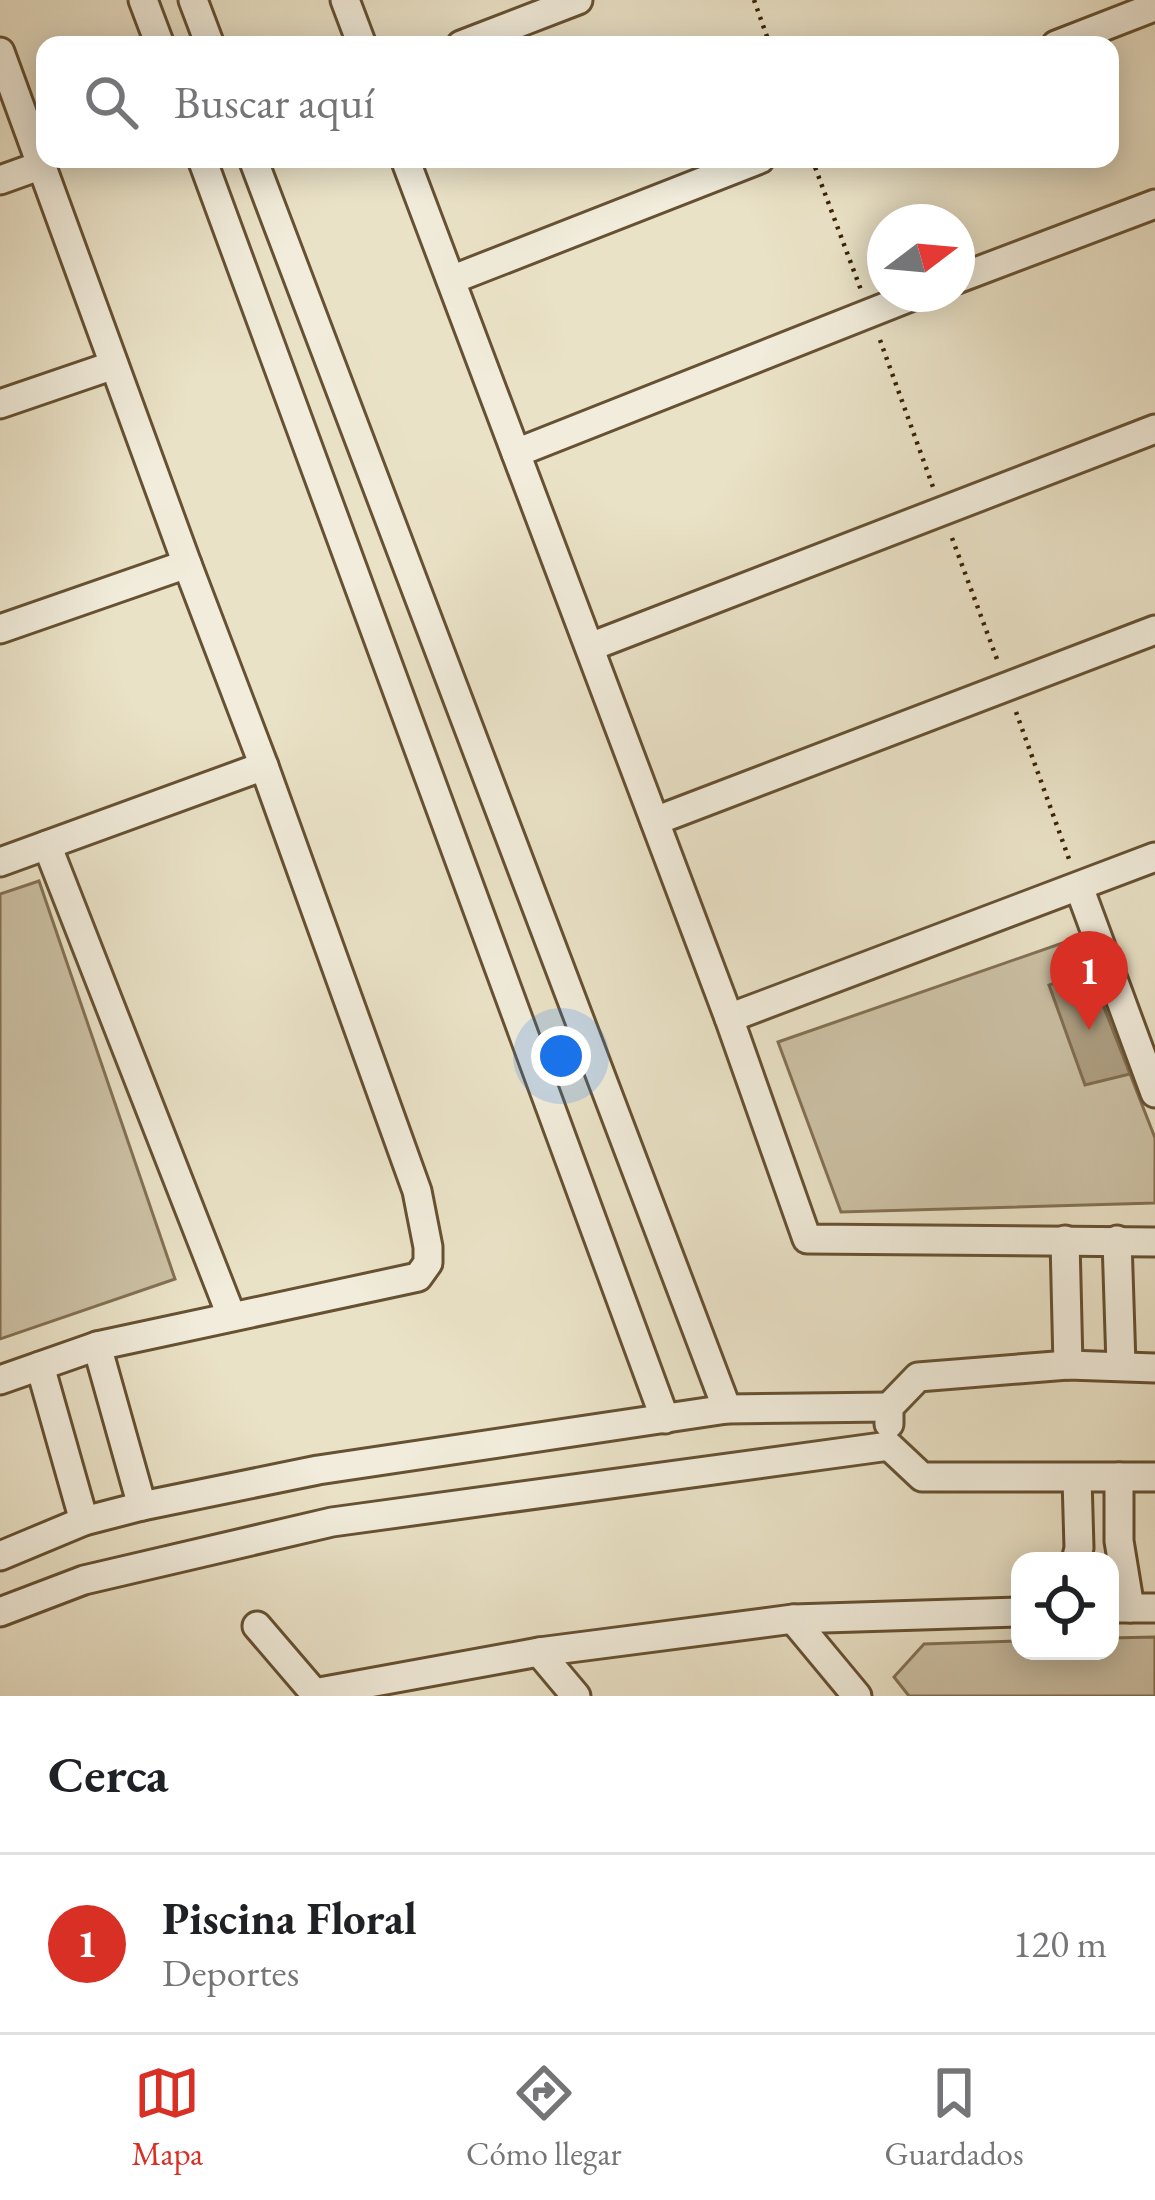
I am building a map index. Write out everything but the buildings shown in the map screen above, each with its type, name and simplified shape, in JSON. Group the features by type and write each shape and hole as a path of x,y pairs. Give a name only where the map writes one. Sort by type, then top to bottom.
{"street":[{"path":"143,0 157,36"},
{"path":"193,0 207,36"},
{"path":"345,0 359,36"},
{"path":"484,36 578,0"},
{"path":"1078,36 1154,5"},
{"path":"0,52 36,149"},
{"path":"0,179 36,167"},
{"path":"0,1380 97,1346 418,1277 428,1263 417,1191 43,168"},
{"path":"205,168 665,1419"},
{"path":"256,168 727,1409"},
{"path":"408,168 729,1018 807,1239 1155,1242"},
{"path":"451,280 737,168"},
{"path":"975,272 1155,204"},
{"path":"516,453 872,312"},
{"path":"0,404 114,365"},
{"path":"590,647 1155,429"},
{"path":"0,629 187,564"},
{"path":"655,821 1155,630"},
{"path":"0,862 264,766"},
{"path":"47,845 231,1315"},
{"path":"729,1018 1155,857"},
{"path":"1079,887 1155,1093"},
{"path":"1065,1240 1068,1365"},
{"path":"1117,1240 1121,1365"},
{"path":"97,1346 142,1506"},
{"path":"1155,1368 1068,1365 918,1377 889,1407 889,1446 922,1477 1155,1477"},
{"path":"40,1366 84,1521"},
{"path":"0,1556 84,1521 318,1470 727,1409 889,1407"},
{"path":"0,1612 84,1580 332,1522 889,1446"},
{"path":"1120,1477 1119,1541 1132,1608"},
{"path":"1077,1478 1077,1552"},
{"path":"257,1626 316,1695 539,1652 793,1619 1011,1612"},
{"path":"793,1619 857,1696"},
{"path":"539,1652 576,1696"}],"path":[{"path":"754,0 767,36"}],"shaded area":[{"path":"39,881 175,1279 0,1339 0,894"},
{"path":"1077,938 1155,1138 1155,1203 841,1212 778,1042"},
{"path":"1089,969 1130,1074 1085,1085 1049,985"},
{"path":"1155,1637 1155,1696 909,1696 894,1677 924,1644 1011,1641 1011,1660 1119,1660 1119,1638"}],"place":[{"name":"Piscina Floral","path":"1089,1030"}]}
